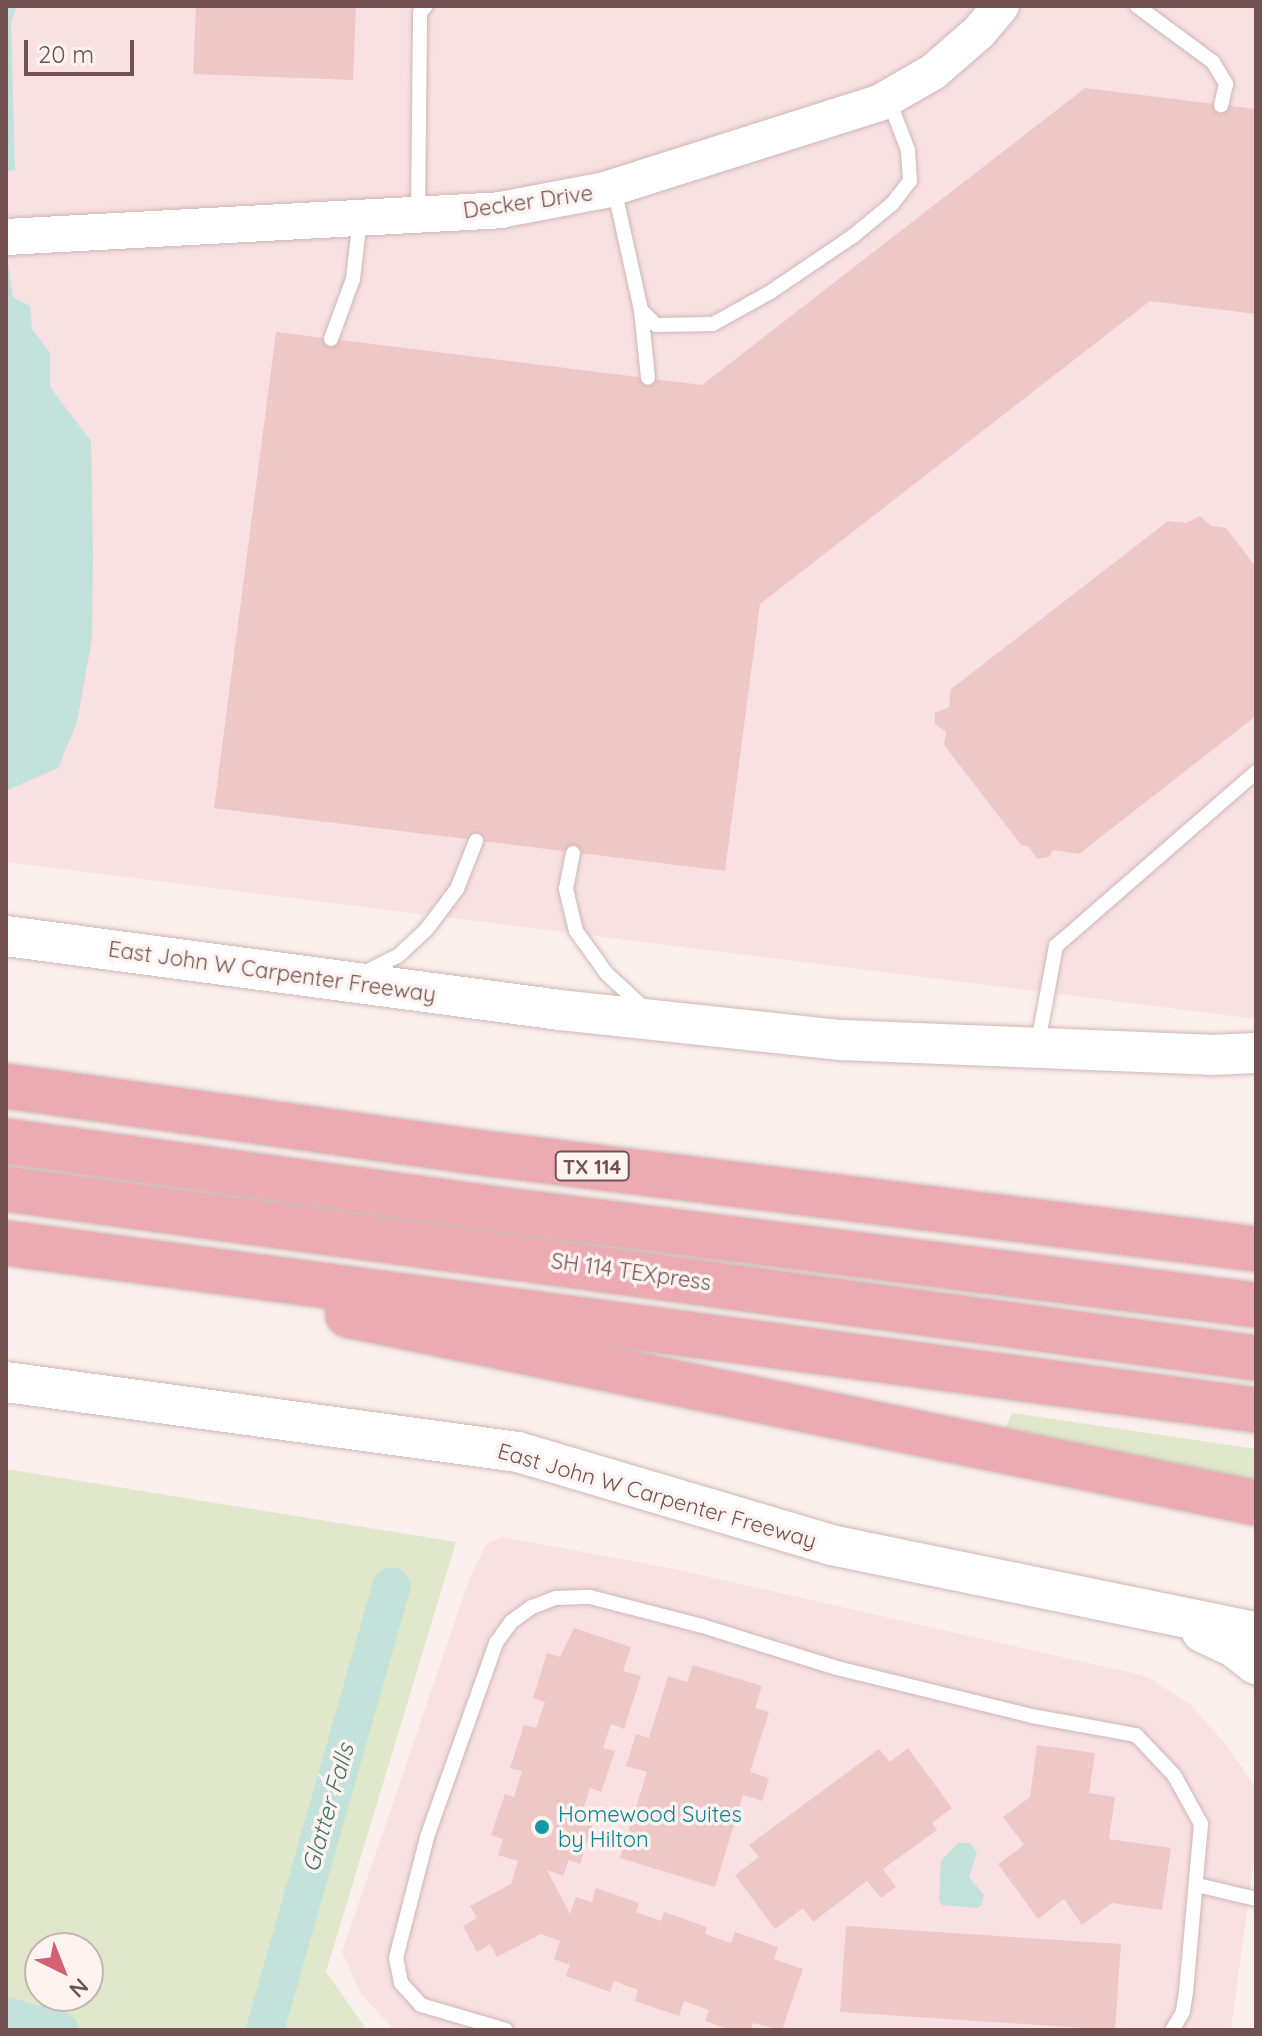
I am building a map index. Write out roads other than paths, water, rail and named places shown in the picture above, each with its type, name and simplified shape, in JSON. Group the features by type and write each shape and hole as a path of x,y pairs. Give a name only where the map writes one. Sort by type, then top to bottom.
{"highway":[{"name":"TX 114","path":"6,1086 491,1154 1256,1249"},
{"name":"SH 114 TEXpress","path":"6,1141 489,1208 1256,1305"},
{"name":"SH 114 TEXpress","path":"6,1189 1256,1358"},
{"path":"6,1243 1256,1410"},
{"path":"266,1277 349,1315 1256,1503"}],"main road":[{"name":"East John W Carpenter Freeway","path":"6,936 348,982 842,1040 1210,1055 1256,1053"},
{"name":"East John W Carpenter Freeway","path":"6,1382 518,1452 831,1545 1170,1617 1256,1632"},
{"path":"1170,1617 1234,1647 1256,1664"}],"street":[{"name":"Decker Drive","path":"14,237 500,210 614,188 799,130 887,98 933,72 979,32 1001,6"}],"lane":[{"path":"418,214 420,12 426,6"},
{"path":"1137,6 1213,62 1226,84 1221,105"},
{"path":"641,310 656,325 713,324 769,293 892,204 910,181 908,150 887,98"},
{"path":"614,188 641,310 648,378"},
{"path":"331,339 353,279 360,217"},
{"path":"1037,1048 1056,946 1256,772"},
{"path":"348,982 398,956 426,930 457,889 476,841"},
{"path":"573,853 566,889 576,931 607,974 657,1020"},
{"path":"506,2030 421,2005 401,1983 396,1958 427,1837 496,1643 511,1622 532,1607 556,1598 590,1597 702,1626 837,1668 1032,1716 1136,1735 1174,1775 1201,1824 1183,2012 1172,2030"},
{"path":"1197,1885 1256,1899"}],"water":[{"path":"6,6 17,6 11,22 15,170 6,172"},
{"path":"6,249 13,297 30,306 32,329 50,353 50,387 91,441 93,555 92,639 77,722 58,768 6,791"},
{"path":"958,1843 970,1843 977,1853 969,1877 984,1895 978,1908 942,1905 939,1901 941,1861"}],"waterway":[{"name":"Glatter Falls","path":"265,2030 391,1587"},
{"path":"6,2016 59,2030"}],"place":[{"name":"Homewood Suites by Hilton","path":"542,1827"}]}
